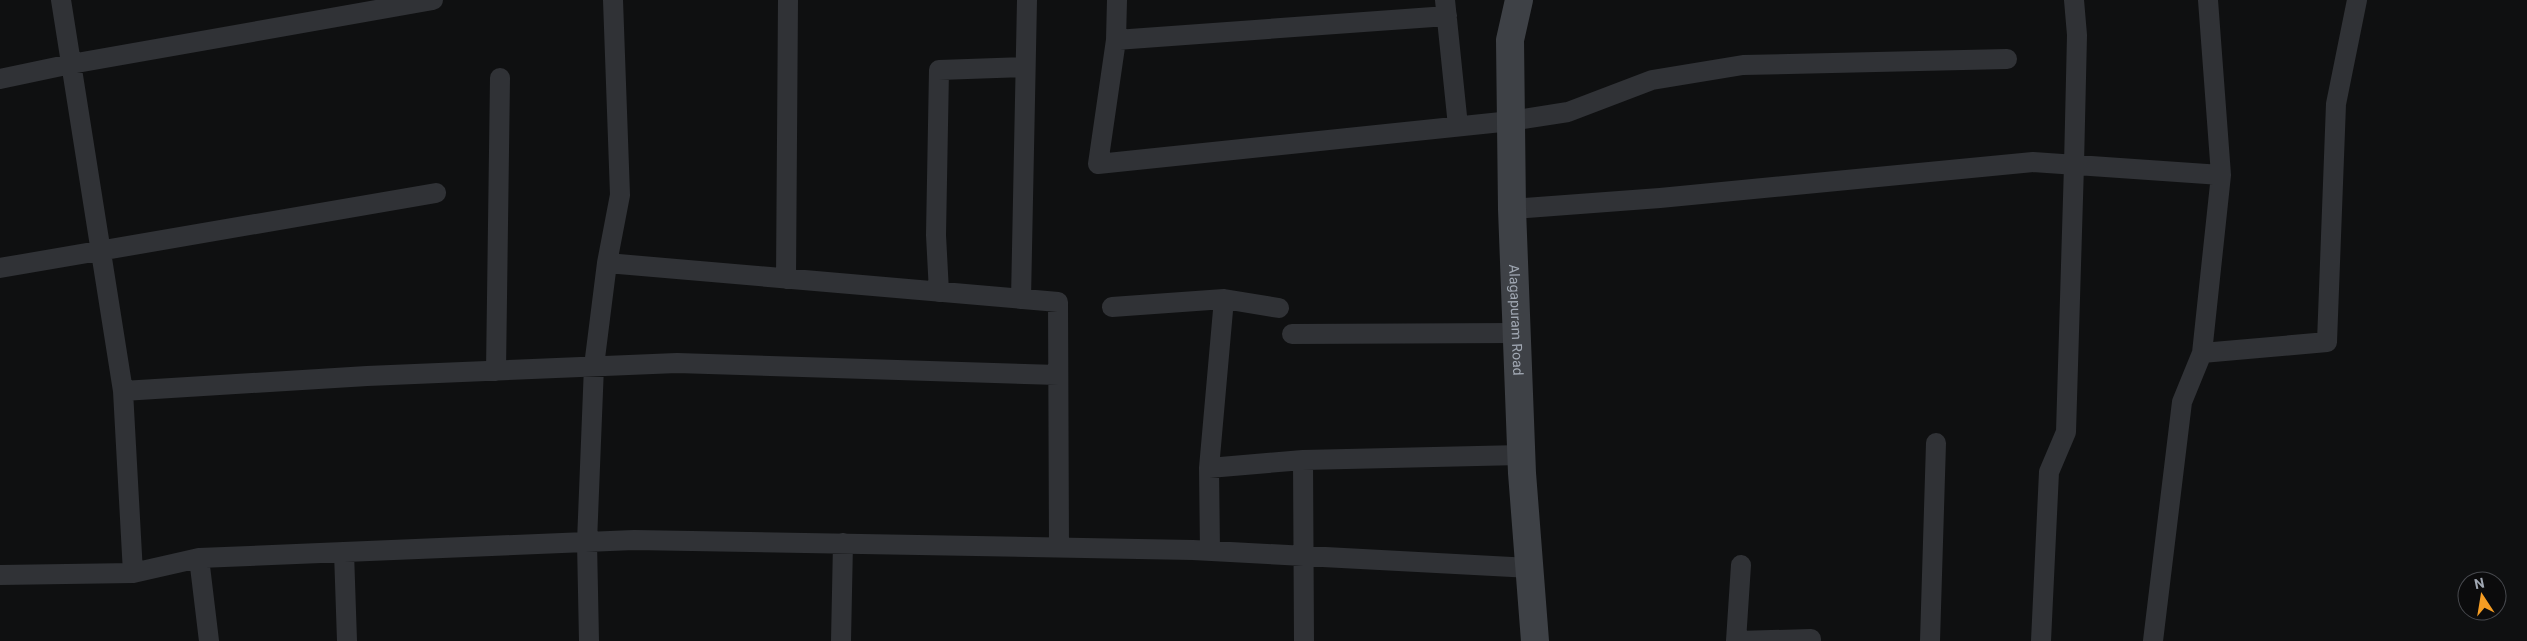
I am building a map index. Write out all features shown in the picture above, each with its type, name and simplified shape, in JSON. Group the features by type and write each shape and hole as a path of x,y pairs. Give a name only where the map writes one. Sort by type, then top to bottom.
{"main road":[{"name":"Alagapuram Road","path":"1519,0 1510,40 1512,209 1521,455 1535,641"}],"street":[{"path":"61,0 123,391 133,573"},
{"path":"0,79 71,64 433,0"},
{"path":"589,641 587,542 594,366 606,263 620,195 613,0"},
{"path":"786,279 788,0"},
{"path":"1021,299 1027,0"},
{"path":"1117,0 1116,40 1098,164 1511,121 1568,112 1652,80 1743,66 2007,59"},
{"path":"2041,641 2049,472 2066,432 2077,35 2074,0"},
{"path":"2153,641 2182,402 2202,353 2220,175 2208,0"},
{"path":"2202,353 2327,342 2336,104 2356,0"},
{"path":"1116,40 1446,8 1458,126"},
{"path":"940,292 936,235 939,70 1026,67"},
{"path":"496,371 500,78"},
{"path":"1512,209 1660,198 2033,162 2220,175"},
{"path":"0,268 101,253 436,193"},
{"path":"606,263 1058,302 1059,547"},
{"path":"1210,551 1209,468 1224,299"},
{"path":"1112,307 1224,299 1279,308"},
{"path":"1292,334 1516,333"},
{"path":"123,391 677,363 1058,375"},
{"path":"1930,641 1936,443"},
{"path":"1209,468 1303,460 1521,455"},
{"path":"1303,460 1304,641"},
{"path":"0,575 133,573 199,558 634,540 1210,551 1530,568"},
{"path":"841,641 843,543"},
{"path":"344,552 347,641"},
{"path":"199,558 209,641"},
{"path":"1740,564 1737,641 1811,639 1812,641"}]}
